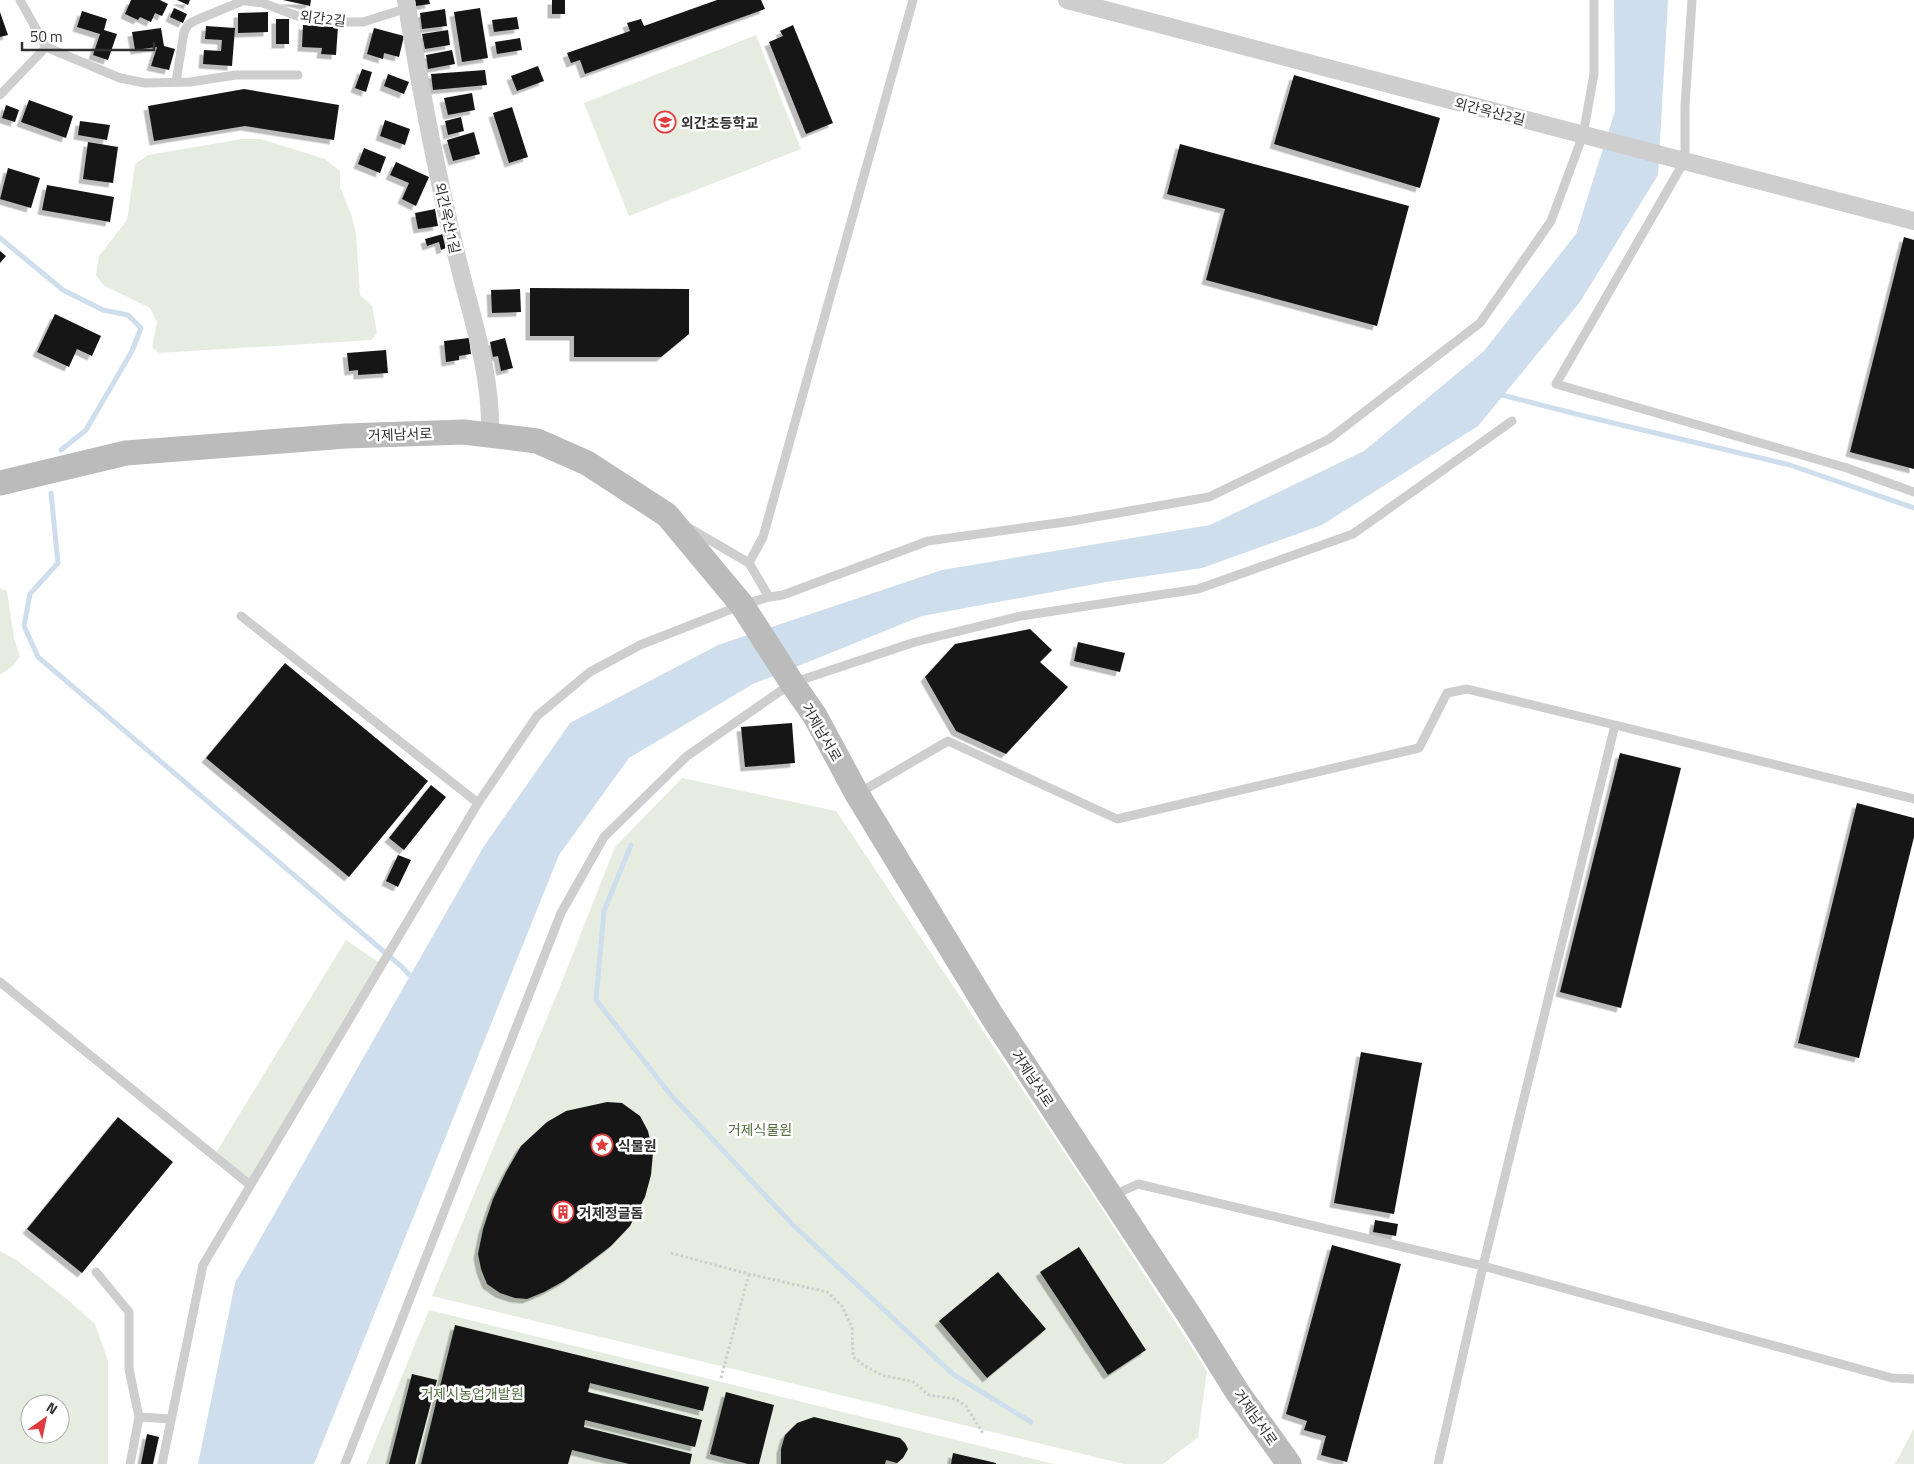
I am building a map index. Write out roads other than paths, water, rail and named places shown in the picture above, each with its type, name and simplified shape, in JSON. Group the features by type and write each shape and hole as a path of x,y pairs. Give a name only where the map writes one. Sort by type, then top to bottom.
{"main road":[{"name":"거제남서로","path":"0,483 126,453 346,436 464,432 537,441 545,444 587,463 667,515 742,605 815,716 857,794 992,1016 1238,1392 1289,1464"}],"street":[{"name":"외간옥산2길","path":"1067,0 1356,77 1685,160 1914,221"},
{"name":"외간옥산1길","path":"407,4 435,160 488,383 491,411 490,435"}],"lane":[{"path":"750,563 763,537 913,0"},
{"path":"162,1464 203,1265 478,803 537,716 590,672 640,645 742,605 769,597 783,596 928,541 1072,521 1209,497 1329,439 1480,323 1551,220 1583,134 1594,74 1594,0"},
{"path":"1692,0 1685,106 1685,160 1556,384 1847,468 1914,492"},
{"path":"176,82 184,32 188,25 239,1"},
{"name":"외간2길","path":"239,1 263,3 300,18 343,22 364,22 407,4"},
{"path":"23,2 46,46 120,78 144,83 190,82 236,75 298,75"},
{"path":"0,95 46,46"},
{"path":"345,1464 560,913 604,837 687,756 792,683 915,642 1021,616 1198,589 1352,534 1512,421"},
{"path":"667,515 750,563 769,597"},
{"path":"241,616 478,803"},
{"path":"857,794 948,741 1117,818 1420,748 1448,693 1468,690 1914,799"},
{"path":"1438,1464 1483,1266 1616,725"},
{"path":"0,982 250,1184"},
{"path":"1111,1196 1138,1184 1483,1266 1892,1378 1914,1380"},
{"path":"96,1272 129,1312 129,1369 139,1417 130,1464"},
{"path":"139,1417 171,1419"}],"water":[{"path":"1614,0 1668,0 1658,175 1580,302 1478,426 1322,525 1202,568 1106,582 922,616 753,684 629,758 559,855 314,1464 198,1464 235,1283 484,846 570,723 718,645 942,570 1210,525 1364,451 1484,351 1576,234 1615,111"}],"waterway":[{"path":"0,238 63,290 103,310 128,315 141,328 132,351 86,430 61,450"},
{"path":"1498,394 1790,465 1914,508"},
{"path":"51,493 58,563 30,594 24,626 38,657 402,967 414,980"},
{"path":"631,845 604,911 596,1000 670,1094 793,1225 954,1375 1031,1422"}],"place":[{"name":"외간초등학교","path":"665,122"},
{"name":"식물원","path":"602,1145"},
{"name":"거제정글돔","path":"563,1212"}],"park label":[{"name":"거제식물원","path":"760,1129"},
{"name":"거제시농업개발원","path":"472,1393"}]}
